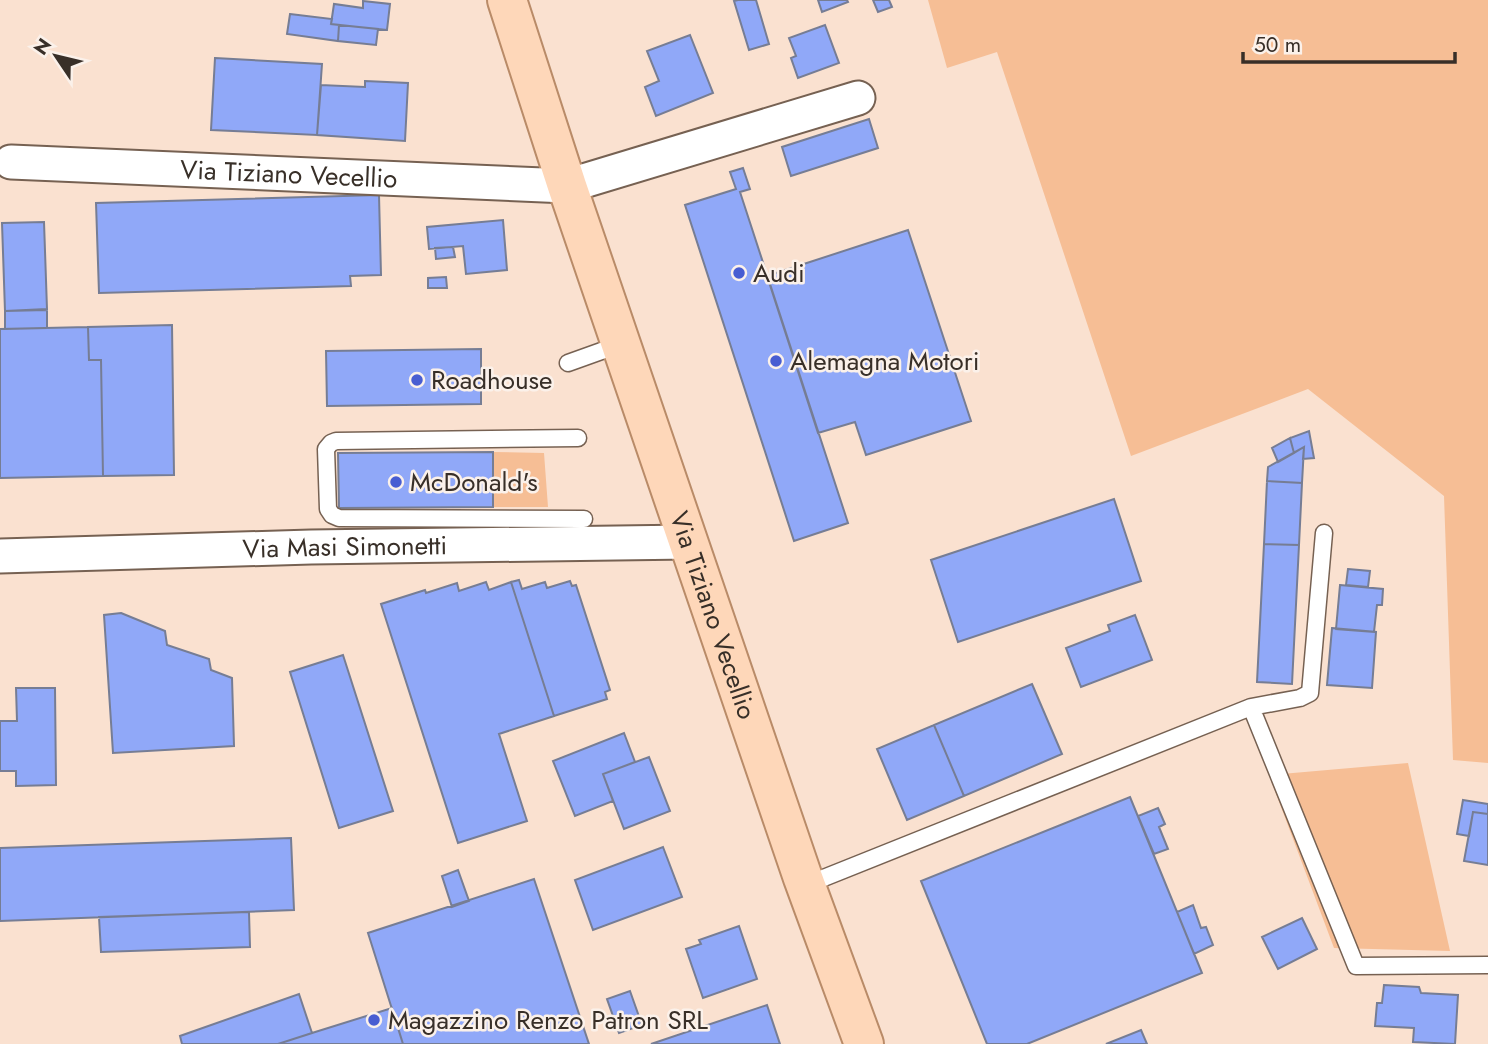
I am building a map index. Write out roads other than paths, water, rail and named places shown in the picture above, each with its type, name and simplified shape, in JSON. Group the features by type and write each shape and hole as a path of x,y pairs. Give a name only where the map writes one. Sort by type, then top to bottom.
{"main road":[{"name":"Via Tiziano Vecellio","path":"507,0 621,344 806,885 864,1044"}],"street":[{"path":"567,186 858,98"},
{"name":"Via Tiziano Vecellio","path":"11,162 567,186"},
{"name":"Via Masi Simonetti","path":"0,556 311,547 689,542"}],"lane":[{"path":"568,363 621,344"},
{"path":"578,438 336,440 326,449 328,509 332,515 339,518 584,519"},
{"path":"806,885 1251,706 1300,698 1310,693 1324,533"},
{"path":"1251,706 1356,966 1488,965"}],"place":[{"name":"Audi","path":"739,273"},
{"name":"Alemagna Motori","path":"776,361"},
{"name":"Roadhouse","path":"417,380"},
{"name":"McDonald's","path":"396,482"},
{"name":"Magazzino Renzo Patron SRL","path":"374,1020"}]}
